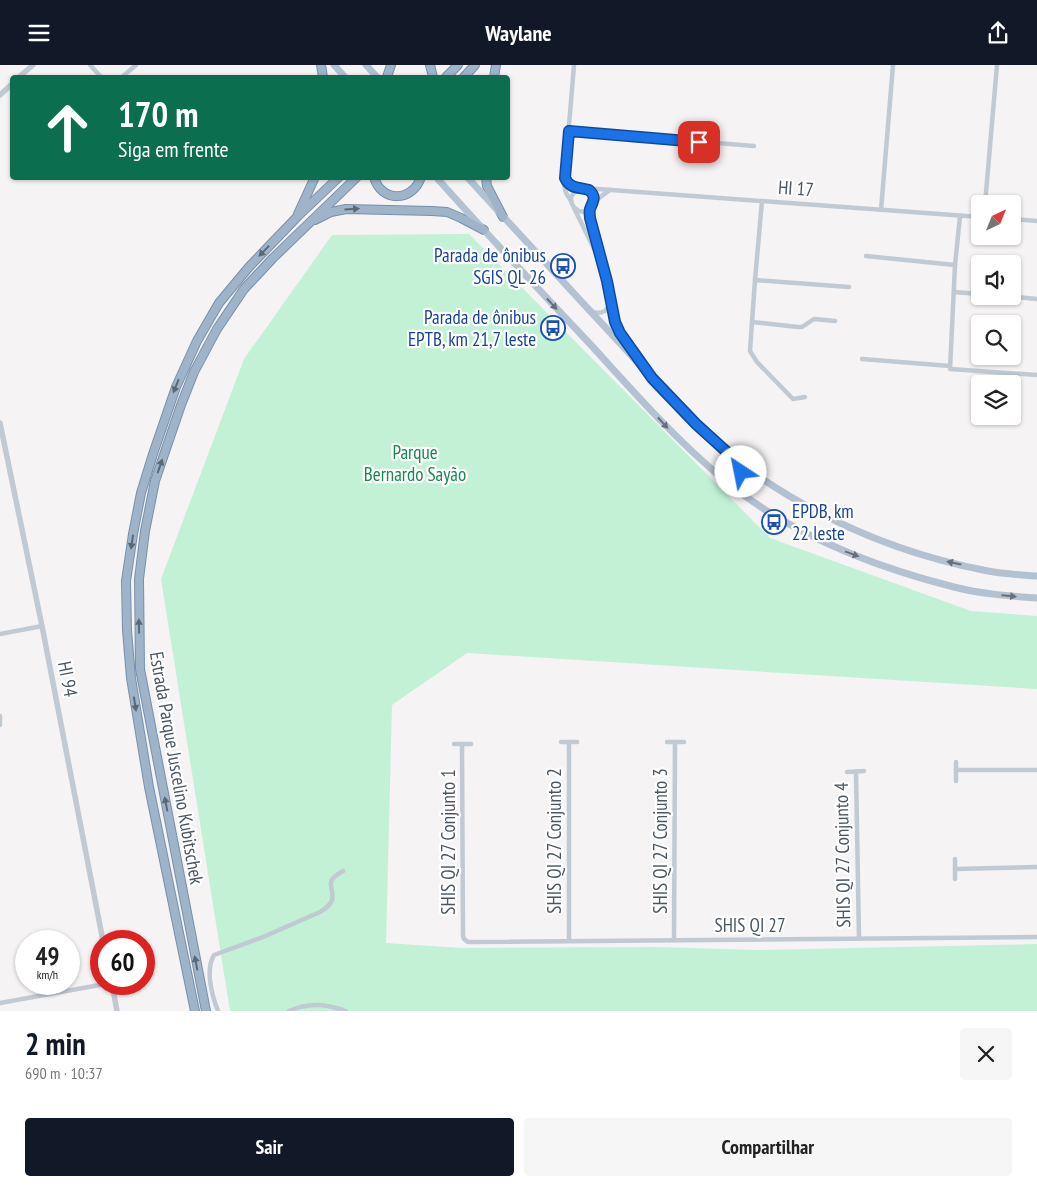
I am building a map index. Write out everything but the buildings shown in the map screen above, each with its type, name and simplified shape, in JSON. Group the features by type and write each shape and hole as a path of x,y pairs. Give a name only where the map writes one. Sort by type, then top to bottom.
{"highway":[{"path":"448,75 458,65"},
{"path":"466,75 475,65"},
{"path":"298,216 298,211 308,195 314,180"},
{"name":"Estrada Parque Juscelino Kubitschek","path":"195,1011 149,787 131,678 126,581 141,493 176,387 197,341 219,303 249,267 336,180"},
{"name":"Estrada Parque Juscelino Kubitschek","path":"206,1009 140,669 139,579 145,531 155,481 194,372 217,329 244,289 354,180"},
{"path":"375,180 382,192 393,196 402,196 416,187 420,180"},
{"path":"486,180 487,186 503,217"},
{"path":"307,225 331,212 360,208 447,213 484,230"}],"main road":[{"path":"334,65 344,75"},
{"path":"366,65 375,75"},
{"path":"439,180 678,439 749,498 791,525 836,548 894,569 955,587 1001,595 1037,598"},
{"path":"470,180 652,378 696,424 739,463 794,499 859,533 899,548 946,561 989,571 1037,576"},
{"path":"706,464 732,479 736,479 740,476 741,472 739,463"}],"street":[{"path":"21,75 33,65"},
{"path":"90,65 99,75"},
{"path":"124,75 136,65"},
{"path":"574,65 564,189 604,268"},
{"path":"881,210 893,65"},
{"path":"986,195 997,65"},
{"path":"0,95 10,86"},
{"path":"569,131 754,146"},
{"path":"565,178 569,185 592,193 594,203"},
{"path":"572,204 573,193 582,188"},
{"name":"HI 17","path":"582,188 971,217"},
{"path":"572,204 581,211 590,208 610,190"},
{"path":"762,201 754,280 750,351 757,362 793,399 805,397"},
{"path":"590,208 592,226 604,268 615,322 620,333 652,378"},
{"path":"950,367 955,265 960,216"},
{"path":"1021,220 1037,221"},
{"path":"866,256 955,265"},
{"path":"754,280 849,287"},
{"path":"954,292 971,293"},
{"path":"590,311 604,312 608,309 610,297"},
{"path":"1021,297 1037,299"},
{"path":"752,322 802,327 814,319 835,321"},
{"path":"862,359 1037,375"},
{"name":"HI 94","path":"0,423 42,626 101,930"},
{"path":"0,634 42,626"},
{"path":"0,716 0,725"},
{"path":"667,742 684,741"},
{"path":"561,742 578,742"},
{"name":"SHIS QI 27 Conjunto 2","path":"569,742 569,940"},
{"name":"SHIS QI 27 Conjunto 3","path":"674,940 676,742"},
{"path":"454,744 471,743"},
{"name":"SHIS QI 27 Conjunto 1","path":"462,744 464,939"},
{"path":"956,762 956,781"},
{"path":"956,770 1037,770"},
{"path":"848,772 864,771"},
{"name":"SHIS QI 27 Conjunto 4","path":"856,772 859,939"},
{"path":"955,859 955,879"},
{"path":"955,869 1037,867"},
{"path":"218,1011 210,984 211,961 214,955 320,913 328,907 331,901 330,887 332,880 344,871"},
{"name":"SHIS QI 27","path":"464,939 470,942 1037,937"},
{"path":"0,1003 90,987"},
{"path":"114,995 117,1011"},
{"path":"289,1011 306,1005 327,1005 346,1011"}],"green space":[{"name":"Parque Bernardo Sayão","path":"469,234 770,538 971,611 1037,616 1037,689 467,653 392,705 386,943 461,948 657,947 757,950 1037,944 1037,1011 230,1011 161,579 244,359 332,235"}],"place":[{"name":"Parada de ônibus SGIS QL 26","path":"563,266"},
{"name":"Parada de ônibus EPTB, km 21,7 leste","path":"553,328"},
{"name":"EPDB, km 22 leste","path":"774,522"}],"route":[{"path":"699,142 569,131 565,178 567,183 572,186 589,190 594,198 594,203 590,208 590,218 603,263 615,322 620,333 652,378 696,424 739,463 741,472"}]}
